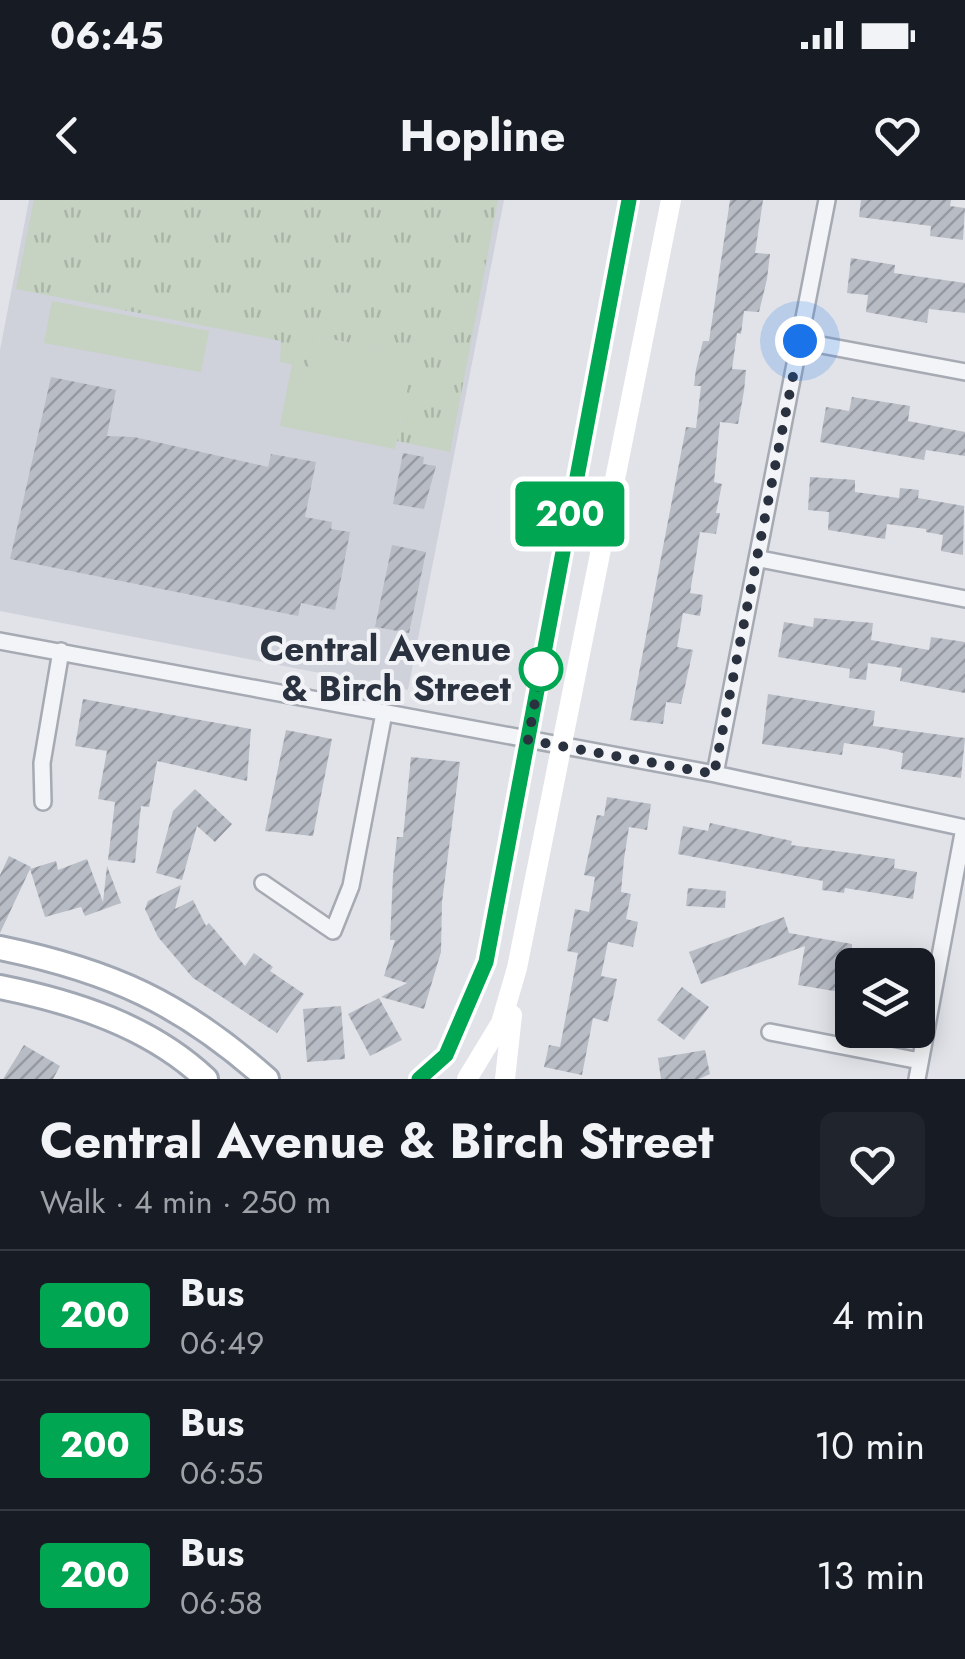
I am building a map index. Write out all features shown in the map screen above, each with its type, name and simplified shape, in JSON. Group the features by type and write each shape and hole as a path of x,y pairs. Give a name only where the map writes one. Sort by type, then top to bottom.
{"main road":[{"path":"419,1079 446,1055 486,962 629,200"},
{"path":"467,1079 501,1023 517,968 671,200"},
{"path":"0,948 60,961 166,1002 204,1025 267,1079"},
{"path":"504,1079 517,968"},
{"path":"0,987 81,1005 184,1058 206,1079"}],"street":[{"path":"714,774 760,558 827,200"},
{"path":"800,341 965,372"},
{"path":"760,558 965,599"},
{"path":"0,641 714,774 965,828 917,1079"},
{"path":"43,802 42,762 61,652"},
{"path":"263,883 334,931 351,886 384,713"},
{"path":"770,1032 920,1061"}],"shaded area":[{"path":"29,200 504,200 408,690 0,611 0,350"}],"green space":[{"path":"34,200 498,200 450,452 397,441 414,356 316,336 309,367 280,362 281,341 16,289"},
{"path":"52,301 209,331 201,372 44,343"},
{"path":"315,336 414,356 395,449 280,426 292,364 309,367"}],"building":[{"path":"730,200 763,200 755,253 770,254 767,279 759,312 744,311 741,334 737,333 732,369 746,370 744,391 738,424 720,422 714,482 722,484 716,513 720,513 716,534 700,532 690,593 703,595 700,616 683,613 677,647 693,650 681,704 666,702 663,724 630,720 686,427 696,428 701,386 694,386 696,369 703,341 709,341"},
{"path":"861,200 951,200 950,206 965,208 963,240 930,236 931,226 859,217"},
{"path":"851,258 895,265 894,273 965,283 965,313 929,309 927,323 866,312 868,295 847,293"},
{"path":"51,377 116,390 107,436 134,437 268,467 271,454 316,462 305,517 332,522 331,529 350,532 335,610 301,603 298,616 10,559"},
{"path":"852,397 910,406 908,421 965,432 965,456 926,450 924,460 820,442 826,407 849,411"},
{"path":"403,453 424,457 423,464 436,466 424,509 393,504"},
{"path":"810,477 855,480 855,492 899,498 900,488 919,490 918,498 964,506 963,555 941,551 943,535 926,529 887,524 885,539 828,530 829,512 808,510"},
{"path":"392,545 426,552 409,633 375,627"},
{"path":"814,618 873,623 871,640 929,650 931,637 965,642 965,693 900,681 902,668 868,663 866,680 849,678 850,669 778,657 784,622 813,627"},
{"path":"768,694 875,711 873,726 965,738 961,778 901,769 903,753 886,749 844,743 842,755 762,744"},
{"path":"83,699 251,729 247,781 157,761 149,807 141,806 135,863 108,860 115,802 98,799 107,751 75,746"},
{"path":"286,730 332,739 313,836 265,831"},
{"path":"411,757 460,762 442,902 441,952 424,1009 381,997 407,983 384,976 395,940 390,940 393,875 397,837 403,837"},
{"path":"195,789 232,824 215,842 197,826 182,880 156,873 173,811"},
{"path":"607,797 651,804 647,830 629,827 624,859 621,892 631,894 626,919 638,922 633,947 608,942 601,976 617,979 608,1022 593,1018 582,1075 544,1067 549,1045 560,1047 578,953 567,951 575,909 589,912 595,877 584,875 597,815 604,816"},
{"path":"710,823 792,841 791,845 895,859 894,868 917,872 913,899 845,888 844,893 822,890 823,881 678,854 683,826 708,831"},
{"path":"9,856 31,867 0,933 0,875"},
{"path":"87,859 103,902 107,866 121,903 85,916 81,907 45,917 30,869 56,861 58,870"},
{"path":"181,885 175,909 193,900 206,926 209,923 245,966 254,953 273,967 270,971 304,994 277,1033 193,978 158,937 145,909 148,901"},
{"path":"688,888 726,891 725,908 686,906"},
{"path":"784,917 789,933 852,944 852,948 835,948 835,991 798,985 805,946 701,984 689,952"},
{"path":"682,987 709,1007 684,1040 657,1020"},
{"path":"379,998 402,1040 370,1056 348,1014"},
{"path":"341,1006 345,1059 307,1062 303,1009"},
{"path":"24,1045 60,1066 53,1079 3,1079"},
{"path":"705,1050 710,1074 699,1079 661,1079 658,1058"}],"bus line":[{"name":"200","path":"419,1079 446,1055 486,962 629,200"}],"place":[{"name":"Central Avenue & Birch Street","path":"541,669"}],"route":[{"path":"541,669 528,740 714,774 760,558 800,341"}]}
